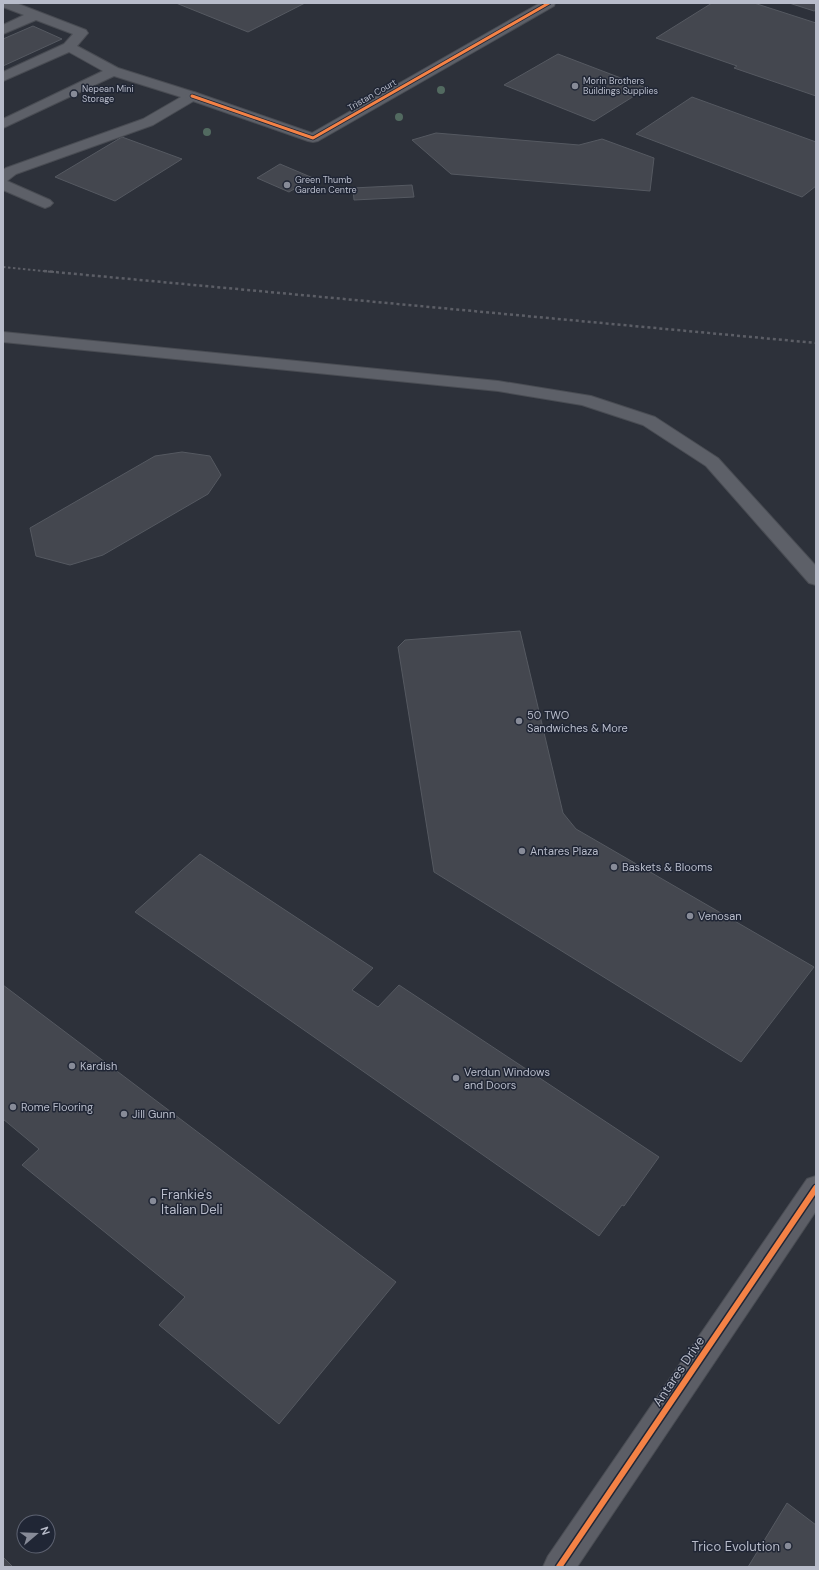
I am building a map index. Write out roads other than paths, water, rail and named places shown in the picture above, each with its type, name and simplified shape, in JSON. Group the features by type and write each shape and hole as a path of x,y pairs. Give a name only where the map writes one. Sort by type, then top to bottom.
{"street":[{"path":"3,77 69,47 81,33 5,3"},
{"path":"3,30 30,13 42,3"},
{"name":"Tristan Court","path":"69,47 113,71 192,96 313,138 549,3"},
{"path":"3,124 113,71"},
{"path":"3,178 11,171 148,122 192,96"},
{"path":"3,185 45,203"},
{"path":"3,337 498,386 585,400 649,421 712,462 816,578"},
{"name":"Antares Drive","path":"559,1567 816,1188"}],"railway":[{"path":"3,267 54,272"},
{"path":"44,271 816,343"}],"place":[{"name":"Morin Brothers Buildings Supplies","path":"575,86"},
{"name":"Nepean Mini Storage","path":"74,94"},
{"name":"Green Thumb Garden Centre","path":"287,185"},
{"name":"50 TWO Sandwiches & More","path":"519,721"},
{"name":"Antares Plaza","path":"522,851"},
{"name":"Baskets & Blooms","path":"614,867"},
{"name":"Venosan","path":"690,916"},
{"name":"Kardish","path":"72,1066"},
{"name":"Verdun Windows and Doors","path":"456,1078"},
{"name":"Rome Flooring","path":"13,1107"},
{"name":"Jill Gunn","path":"124,1114"},
{"name":"Frankie's Italian Deli","path":"153,1201"},
{"name":"Trico Evolution","path":"788,1546"}]}
